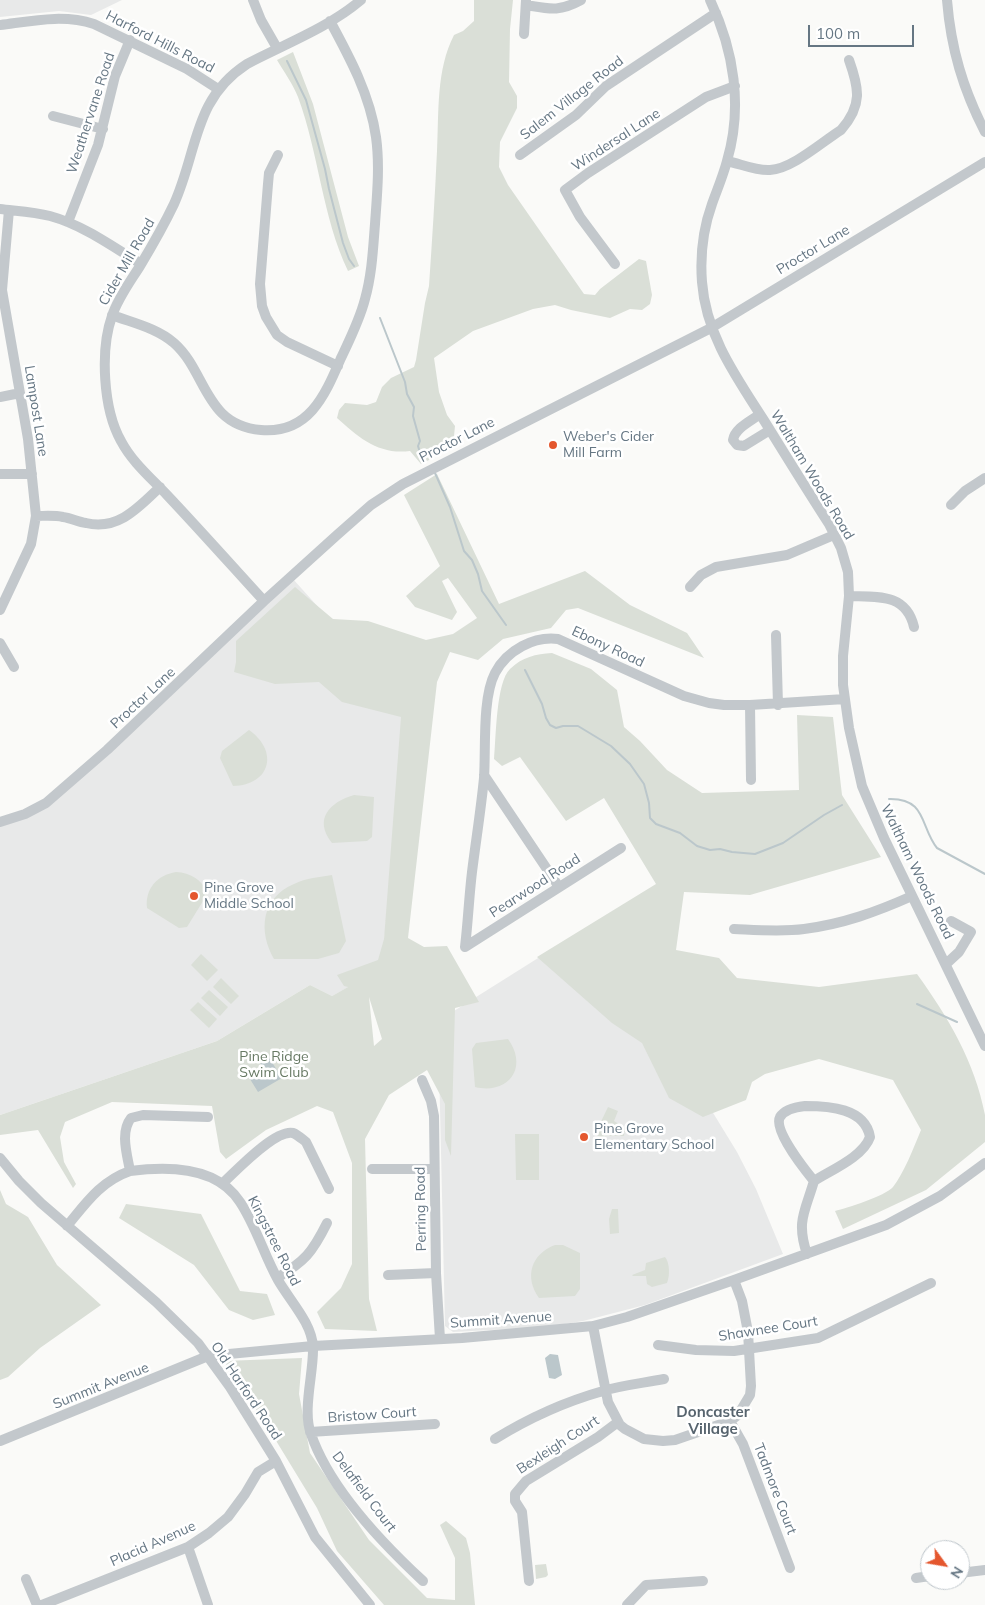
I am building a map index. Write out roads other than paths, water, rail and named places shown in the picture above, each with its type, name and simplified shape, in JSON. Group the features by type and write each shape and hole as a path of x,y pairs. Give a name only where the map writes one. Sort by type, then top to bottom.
{"street":[{"path":"252,0 277,48"},
{"name":"Cider Mill Road","path":"264,601 129,454 120,441 109,406 105,350 112,315 123,292 165,224 175,202 203,114 218,89 236,71 330,21 361,0"},
{"path":"524,34 526,3 556,10 581,0"},
{"name":"Waltham Woods Road","path":"710,0 732,60 735,86 735,118 728,161 711,206 703,248 702,282 711,328 727,361 834,535 845,559 849,596 842,678 844,699 854,749 866,796 880,831 985,1046"},
{"path":"947,0 952,41 958,69 985,132"},
{"name":"Salem Village Road","path":"520,155 576,115 606,86 716,13"},
{"name":"Harford Hills Road","path":"0,25 58,18 71,18 94,24 187,69 218,89"},
{"path":"112,315 153,330 174,343 188,360 217,409 236,423 249,428 272,430 284,428 302,420 319,404 360,316 369,283 378,163 375,134 367,98 354,67 330,21"},
{"name":"Weathervane Road","path":"68,222 103,129 115,76 130,40"},
{"path":"728,161 760,169 780,169 841,130 857,102 856,81 849,60"},
{"name":"Windersal Lane","path":"614,264 580,217 565,190 588,173 706,98 735,86"},
{"path":"53,116 103,129"},
{"path":"278,155 270,173 268,184 260,284 262,306 270,326 277,335 287,342 338,366"},
{"name":"Proctor Lane","path":"0,822 31,811 52,797 108,750 264,601 357,517 403,484 711,328 985,162"},
{"path":"4,210 35,213 68,222 141,264"},
{"name":"Lampost Lane","path":"1,607 31,544 36,516 20,393 3,311 4,210"},
{"path":"0,397 20,393"},
{"path":"760,414 738,430 733,440 737,446 744,446 770,430"},
{"path":"0,474 32,474"},
{"path":"951,505 965,491 985,478"},
{"path":"36,516 63,517 87,524 107,524 125,518 160,487"},
{"path":"690,587 701,576 716,567 786,555 834,535"},
{"path":"849,596 879,597 898,602 912,616 914,627"},
{"path":"776,635 778,705"},
{"name":"Ebony Road","path":"465,947 484,775 489,693 495,674 504,659 516,649 542,639 549,638 563,641 684,696 724,705 778,705 844,699"},
{"path":"0,643 14,667"},
{"path":"750,705 751,780"},
{"path":"484,775 559,887"},
{"name":"Pearwood Road","path":"465,947 621,848"},
{"path":"734,929 802,929 838,923 868,915 912,896"},
{"path":"946,964 959,952 971,932 951,921"},
{"name":"Perring Road","path":"422,1080 431,1101 434,1116 436,1273 440,1339"},
{"path":"806,1254 801,1225 814,1181 852,1157 868,1144 869,1130 864,1121 855,1114 830,1108 805,1106 788,1110 781,1116 778,1124 782,1135 814,1181"},
{"path":"130,1171 125,1134 126,1127 131,1118 143,1115 208,1117"},
{"path":"223,1183 261,1147 283,1134 292,1133 300,1136 306,1142 329,1189"},
{"name":"Old Harford Road","path":"0,1158 29,1191 162,1308 188,1332 208,1356 230,1387 276,1461 315,1537 370,1605"},
{"name":"Summit Avenue","path":"0,1441 208,1356 313,1346 462,1338 593,1326 627,1317 886,1225 940,1196 985,1163"},
{"name":"Kingstree Road","path":"67,1226 103,1184 120,1174 130,1171 155,1168 179,1169 198,1173 223,1183 232,1190 241,1202 277,1278 304,1320 313,1346"},
{"path":"372,1169 434,1169"},
{"path":"277,1278 308,1256 327,1223"},
{"path":"388,1275 436,1273"},
{"path":"593,1326 606,1390 612,1412 618,1422 625,1429 648,1440 675,1440 730,1421 738,1415 750,1395 748,1332 734,1280"},
{"name":"Shawnee Court","path":"658,1344 711,1351 734,1351 818,1338 931,1283"},
{"name":"Delafield Court","path":"313,1346 309,1382 310,1432 326,1467 386,1545 423,1581"},
{"path":"495,1439 554,1407 606,1390 664,1379"},
{"name":"Tadmore Court","path":"730,1421 743,1444 790,1568"},
{"name":"Bexleigh Court","path":"529,1581 522,1512 515,1501 515,1494 526,1480 598,1437 618,1422"},
{"name":"Bristow Court","path":"310,1432 435,1424"},
{"name":"Placid Avenue","path":"42,1605 188,1546 228,1518 246,1494 258,1472 276,1461"},
{"path":"188,1546 208,1605"},
{"path":"970,1572 985,1570"},
{"path":"916,1578 920,1577"},
{"path":"26,1579 37,1605"},
{"path":"627,1605 646,1585 703,1580"}],"waterway":[{"path":"287,61 306,100 343,243 354,266"},
{"path":"380,318 405,382 407,394 414,407 413,416 420,441 418,446 422,459"},
{"path":"435,473 450,507 464,551 472,560 478,574 482,591 506,625"},
{"path":"525,670 550,725 556,728 578,726 611,746 630,764 644,784 649,803 650,818 656,824 680,833 697,846 710,850 720,849 755,854 783,843 842,805"},
{"path":"889,799 910,803 921,815 937,848 985,874"},
{"path":"917,1004 957,1022"}],"place":[{"name":"Weber's Cider Mill Farm","path":"553,445"},
{"name":"Pine Grove Middle School","path":"194,896"},
{"name":"Pine Grove Elementary School","path":"584,1137"}],"district":[{"name":"Doncaster Village","path":"713,1420"}],"park label":[{"name":"Pine Ridge Swim Club","path":"274,1066"}]}
